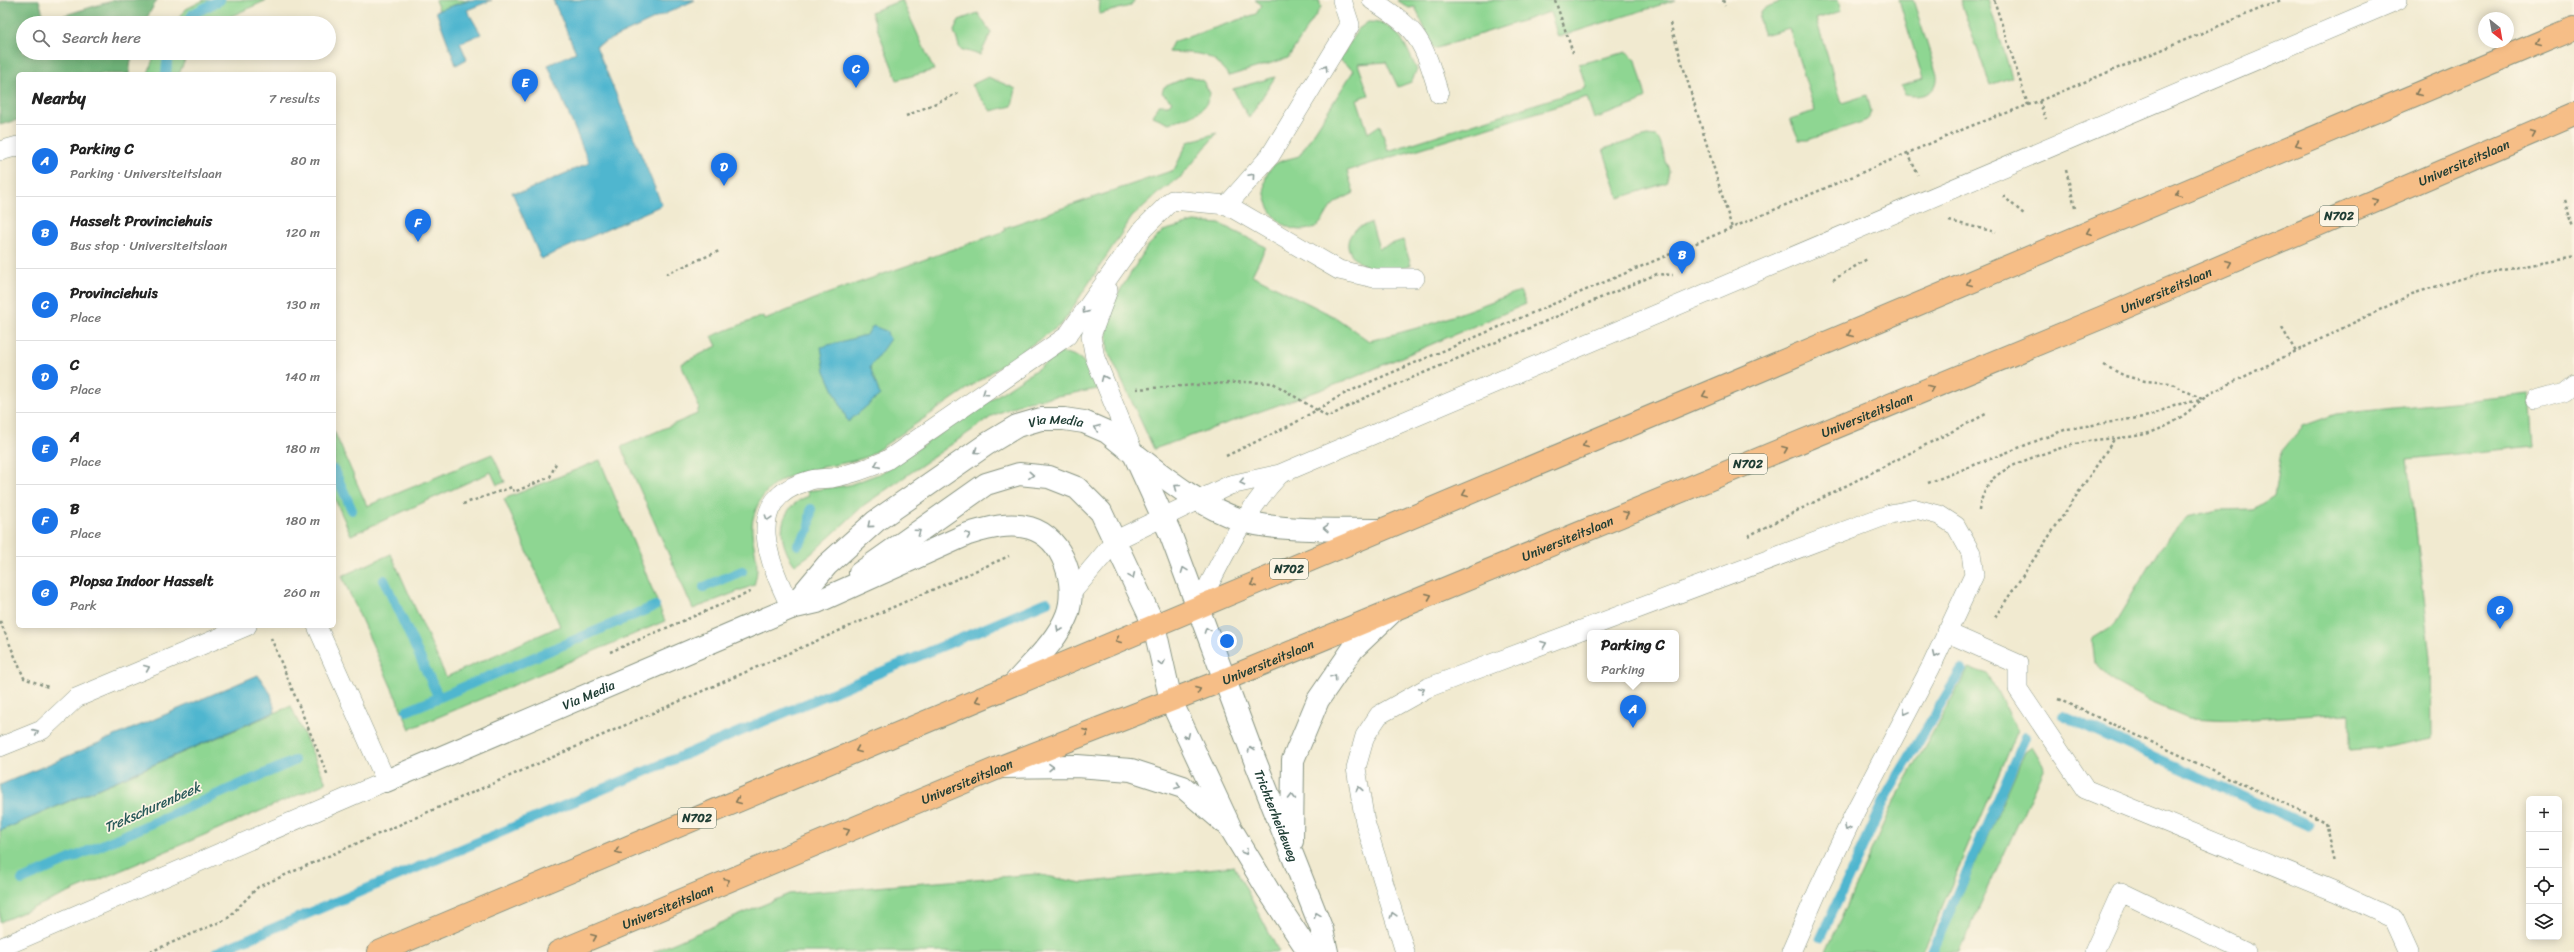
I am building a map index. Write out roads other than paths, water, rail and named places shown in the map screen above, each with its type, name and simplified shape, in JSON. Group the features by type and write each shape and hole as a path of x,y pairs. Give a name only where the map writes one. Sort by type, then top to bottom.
{"highway":[{"name":"N702","path":"380,952 1198,606 1741,380 2574,28"},
{"name":"Universiteitslaan","path":"558,952 998,768 1226,680 2103,317 2574,116"}],"street":[{"name":"Via Media","path":"791,608 827,565 876,521 1016,426 1041,418 1084,422 1107,432 1134,454 1163,517 1226,680"},
{"path":"1134,454 1197,500 1242,521 1287,527 1379,530"},
{"name":"Via Media","path":"817,602 986,484 1019,474 1049,477 1077,488 1101,512 1116,540 1154,625 1171,701"},
{"name":"Via Media","path":"386,781 791,608 817,602 968,534 994,526 1013,525 1032,528 1046,537 1062,556 1072,592 1067,615 1055,636 1014,684"},
{"path":"1292,850 1293,760 1312,713 1318,700 1353,649 1392,611"},
{"name":"Trichterheideweg","path":"1226,680 1322,930 1327,952"},
{"path":"1171,701 1231,829 1268,890 1310,952"},
{"path":"998,768 1077,766 1131,770 1183,786 1231,829"}],"lane":[{"path":"1227,205 1270,156 1350,25 1342,0"},
{"path":"1372,0 1404,21 1418,38 1428,58 1439,94"},
{"path":"1072,592 1116,540 1230,485 1280,474 2398,0"},
{"path":"0,151 16,147"},
{"path":"791,608 770,562 764,536 772,504 785,490 808,480 861,472 887,460 1067,336 1143,229 1172,200 1227,205 1339,270 1374,278 1415,278"},
{"path":"1116,268 1091,336 1095,358 1134,454"},
{"path":"2536,400 2564,392 2574,384"},
{"path":"1198,606 1242,521 1258,498 1280,474"},
{"path":"1405,952 1365,822 1356,768 1365,736 1379,715 1406,698 1427,688 1890,514 1916,509 1939,515 1956,526 1971,553 1974,575 1857,808 1819,888 1791,952"},
{"path":"0,747 42,730 76,698 243,628"},
{"path":"0,948 386,781 318,628"},
{"path":"1946,632 2018,664 2018,689 2085,789 2336,892 2394,919 2409,952"},
{"path":"2094,952 2121,892 2246,952"}],"water":[{"path":"471,0 492,0 467,10 481,34 460,43 467,59 456,65 436,11"},
{"path":"553,0 695,0 596,46 662,205 541,259 512,192 523,192 589,163 548,65 576,52"},
{"path":"873,326 886,331 890,339 870,367 880,395 848,422 825,371 821,347 866,335"},
{"path":"258,675 271,694 275,712 0,831 0,785"}],"waterway":[{"name":"Trekschurenbeek","path":"192,16 220,0"},
{"name":"Trekschurenbeek","path":"166,72 167,60"},
{"name":"Trekschurenbeek","path":"336,474 352,510"},
{"path":"798,545 809,529 811,509"},
{"path":"704,587 742,571"},
{"name":"Trekschurenbeek","path":"384,580 438,696"},
{"path":"217,952 1047,602"},
{"path":"407,711 655,606"},
{"path":"1821,937 1889,791 1962,669"},
{"path":"2063,716 2309,826"},
{"path":"1932,952 2025,737"},
{"name":"Trekschurenbeek","path":"22,880 294,761"}],"place":[{"name":"Provinciehuis","path":"856,88"},
{"name":"A","path":"525,102"},
{"name":"C","path":"724,186"},
{"name":"B","path":"418,242"},
{"name":"Hasselt Provinciehuis","path":"1682,274"},
{"name":"Plopsa Indoor Hasselt","path":"2500,629"},
{"name":"Parking C","path":"1633,728"}]}
